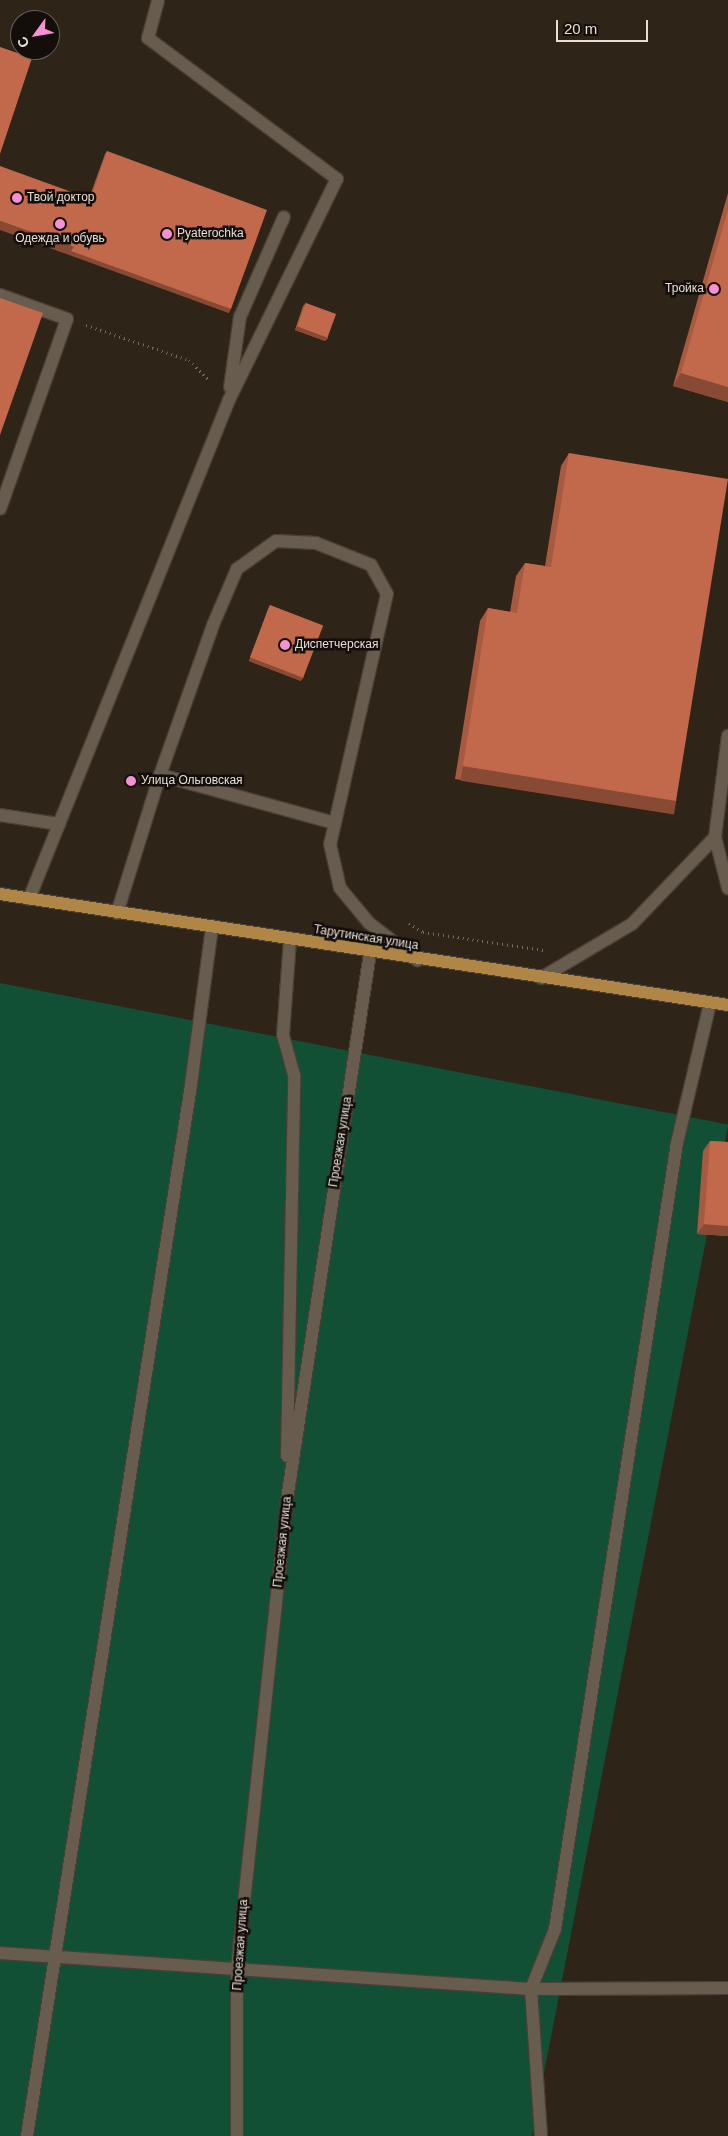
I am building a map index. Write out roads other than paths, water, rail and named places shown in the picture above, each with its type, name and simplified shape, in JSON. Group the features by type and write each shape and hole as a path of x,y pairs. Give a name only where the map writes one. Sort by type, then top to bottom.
{"main road":[{"name":"Тарутинская улица","path":"0,894 370,953 728,1006"}],"street":[{"path":"29,899 229,400 337,179 148,38 158,0"},
{"path":"229,400 240,317 284,217"},
{"path":"0,295 67,319 0,509"},
{"path":"117,913 160,775 213,626 237,569 276,541 316,542 371,565 387,594 330,844 340,888 369,924 417,960"},
{"path":"728,736 715,837 728,888"},
{"path":"160,775 334,823"},
{"path":"0,815 59,824"},
{"path":"541,978 632,924 715,837"},
{"path":"27,2136 52,1956 188,1102 212,928"},
{"path":"286,1506 294,1075 283,1035 290,940"},
{"name":"Проезжая улица","path":"237,2136 237,1968 286,1506 370,953"},
{"path":"541,2136 531,1989 556,1929 677,1143 710,1003"},
{"path":"0,1953 531,1989 728,1988"}],"place":[{"name":"Твой доктор","path":"17,198"},
{"name":"Одежда и обувь","path":"60,224"},
{"name":"Pyaterochka","path":"167,234"},
{"name":"Тройка","path":"714,289"},
{"name":"Диспетчерская","path":"285,645"},
{"name":"Улица Ольговская","path":"131,781"}]}
